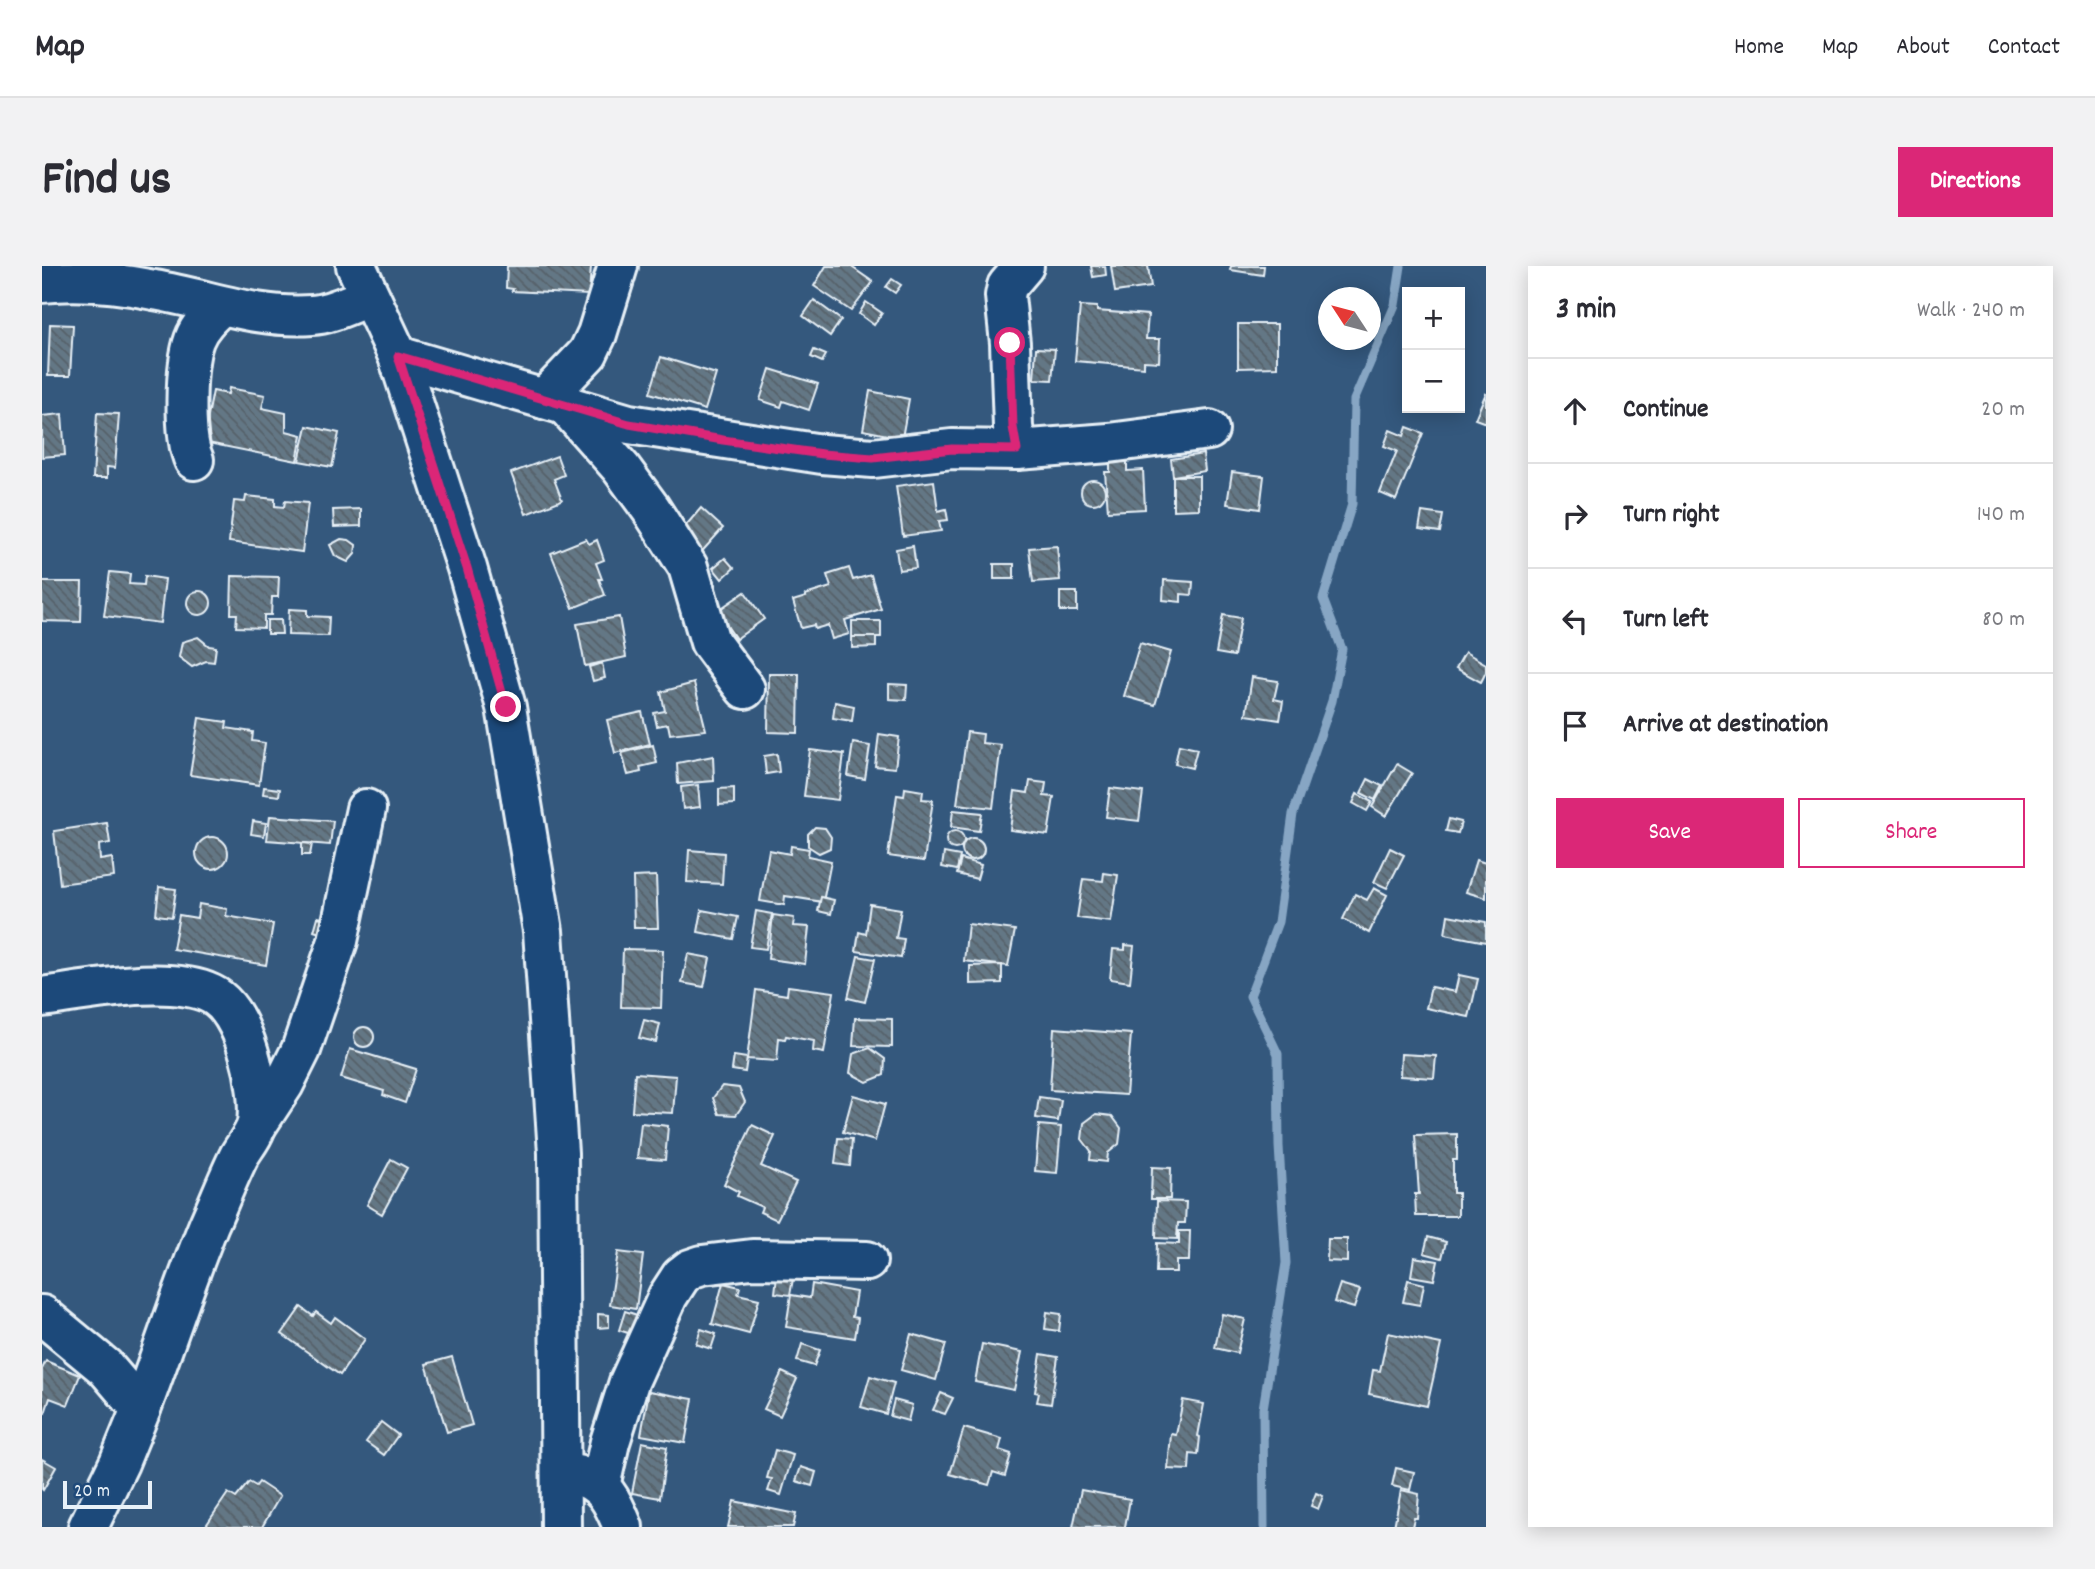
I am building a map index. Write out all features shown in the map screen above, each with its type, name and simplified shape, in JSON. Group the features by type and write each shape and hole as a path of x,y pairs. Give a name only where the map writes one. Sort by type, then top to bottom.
{"street":[{"path":"555,402 588,353 597,334 618,266"},
{"path":"1017,450 1013,427 1010,343 1005,296 1007,286 1024,266"},
{"path":"42,283 60,281 154,290 256,313 316,315 362,282 398,356 467,568 506,707 543,930 558,1153 561,1527"},
{"path":"194,460 188,440 190,357 199,330 221,306"},
{"path":"398,356 629,424 822,454 873,458 952,449 1017,450 1109,443 1209,430"},
{"path":"555,402 621,468 651,509 688,567 710,642 745,689"},
{"path":"88,1527 119,1463 208,1228 238,1159 284,1084 301,1050 338,941 366,809"},
{"path":"42,997 136,985 176,986 211,994 227,1005 241,1027 253,1075 257,1125"},
{"path":"600,1486 610,1442 629,1382 668,1296 681,1276 702,1265 752,1259 867,1261"},
{"path":"42,1315 105,1367 141,1409"},
{"path":"561,1471 586,1478 600,1486 610,1496 622,1527"}],"building":[{"path":"507,266 591,266 589,295 512,291 513,289 506,288"},
{"path":"826,266 850,266 873,282 851,311 814,286"},
{"path":"1091,266 1105,266 1106,275 1093,277"},
{"path":"1111,266 1148,266 1151,287 1115,292"},
{"path":"1231,266 1264,266 1263,275 1230,270"},
{"path":"892,279 901,285 895,293 886,287"},
{"path":"814,300 841,320 830,336 803,316"},
{"path":"866,302 882,313 874,325 859,314"},
{"path":"1080,306 1097,307 1097,311 1148,315 1146,339 1160,339 1159,362 1144,361 1144,367 1075,361"},
{"path":"50,324 73,325 70,376 48,376"},
{"path":"1238,324 1277,324 1277,367 1238,368"},
{"path":"1036,348 1055,349 1052,380 1034,379"},
{"path":"814,350 826,355 822,362 811,357"},
{"path":"661,357 716,374 705,410 650,393"},
{"path":"770,369 818,384 809,410 783,401 781,407 760,400"},
{"path":"229,388 265,395 262,408 286,413 286,431 302,435 297,461 203,442 213,391 228,394"},
{"path":"870,391 909,399 902,438 863,430"},
{"path":"1486,393 1486,423 1475,419"},
{"path":"97,413 119,414 115,468 107,467 107,478 93,478"},
{"path":"62,414 65,455 42,457 42,416"},
{"path":"307,426 339,433 332,467 299,461"},
{"path":"1407,427 1423,433 1396,500 1380,493 1397,451 1384,446 1390,430 1404,436"},
{"path":"1203,454 1205,471 1173,476 1171,459"},
{"path":"557,456 564,475 554,479 562,500 526,514 511,473"},
{"path":"1127,457 1127,471 1143,470 1145,509 1108,511 1105,472 1110,472 1110,459"},
{"path":"1232,472 1264,476 1260,509 1227,504"},
{"path":"1173,476 1199,476 1199,509 1173,510"},
{"path":"1093,480 1102,483 1105,492 1102,501 1093,504 1084,501 1081,492 1084,483"},
{"path":"934,481 938,511 946,509 948,520 939,521 941,531 903,536 896,486"},
{"path":"246,496 275,499 275,506 284,507 285,501 308,503 302,552 229,542 234,501 245,502"},
{"path":"701,508 723,528 697,557 675,538"},
{"path":"361,509 361,526 334,527 333,510"},
{"path":"1422,512 1443,515 1440,532 1419,529"},
{"path":"341,539 356,545 355,554 348,562 335,556 330,545"},
{"path":"586,539 589,544 597,540 604,560 596,563 605,595 573,608 551,553"},
{"path":"913,546 916,568 899,570 896,549"},
{"path":"1057,546 1060,580 1033,582 1029,548"},
{"path":"725,558 734,568 722,579 713,568"},
{"path":"994,564 1014,564 1014,579 994,579"},
{"path":"849,568 853,580 871,575 881,609 845,620 849,634 832,639 828,625 815,629 814,625 801,628 793,601 831,587 827,575"},
{"path":"110,572 130,574 129,584 144,585 145,576 165,579 160,623 104,616"},
{"path":"232,576 279,577 278,597 272,597 271,615 264,615 264,628 236,627 237,614 231,614"},
{"path":"1164,580 1193,582 1192,595 1181,594 1181,602 1163,600"},
{"path":"42,582 82,582 81,622 42,621"},
{"path":"199,591 210,598 211,603 204,614 199,615 188,608 187,603 194,592"},
{"path":"745,592 764,619 736,639 717,611"},
{"path":"1060,592 1077,592 1077,611 1060,611"},
{"path":"289,609 307,610 307,616 329,617 328,636 288,635"},
{"path":"1223,615 1241,618 1234,656 1216,653"},
{"path":"619,617 626,657 585,666 577,624"},
{"path":"267,620 281,620 282,634 267,634"},
{"path":"852,621 881,621 881,637 852,637"},
{"path":"198,637 209,646 216,647 214,662 206,661 192,667 179,657 182,642"},
{"path":"852,637 876,637 876,647 852,648"},
{"path":"1140,643 1171,652 1155,705 1124,696"},
{"path":"1465,652 1486,664 1486,672 1481,682 1456,668"},
{"path":"602,663 605,678 593,681 589,667"},
{"path":"769,674 799,674 798,733 768,732"},
{"path":"1252,677 1278,681 1274,699 1283,701 1280,720 1246,715"},
{"path":"694,683 706,730 670,734 668,724 657,726 654,713 665,711 661,692"},
{"path":"889,684 907,685 906,700 889,699"},
{"path":"835,702 854,706 852,721 833,718"},
{"path":"642,712 650,744 615,753 607,720"},
{"path":"199,718 227,722 226,728 253,732 252,741 265,743 259,785 190,775"},
{"path":"967,732 983,734 982,743 1001,745 993,808 957,804"},
{"path":"879,734 899,737 895,768 875,766"},
{"path":"853,743 870,746 865,779 848,776"},
{"path":"653,745 657,763 640,767 641,772 628,775 622,753"},
{"path":"1179,745 1197,749 1192,768 1175,764"},
{"path":"810,750 844,754 838,800 804,796"},
{"path":"777,754 779,772 766,774 764,756"},
{"path":"713,756 714,781 678,784 677,763"},
{"path":"1397,764 1412,773 1386,816 1372,807"},
{"path":"1368,779 1382,786 1375,800 1361,793"},
{"path":"1030,781 1046,783 1044,796 1054,797 1048,835 1010,830 1015,791 1028,793"},
{"path":"698,785 700,807 683,809 681,787"},
{"path":"264,787 280,789 279,796 263,794"},
{"path":"734,788 734,804 719,805 719,789"},
{"path":"905,788 923,791 922,799 933,800 924,861 888,856 897,795 904,796"},
{"path":"1110,788 1143,792 1139,821 1106,817"},
{"path":"1357,794 1372,802 1367,811 1353,803"},
{"path":"953,810 982,813 979,831 951,827"},
{"path":"270,816 333,821 330,845 267,840"},
{"path":"1449,819 1461,822 1458,833 1446,831"},
{"path":"253,821 266,823 264,836 251,834"},
{"path":"107,823 110,843 99,845 100,860 112,858 114,877 60,884 54,831"},
{"path":"815,827 825,828 831,837 830,848 819,853 808,846 808,834"},
{"path":"955,831 961,834 964,840 961,846 955,849 949,846 946,840 949,834"},
{"path":"212,837 223,842 228,853 223,864 212,869 201,864 196,853 201,842"},
{"path":"973,838 981,841 984,849 981,857 973,860 965,857 962,849 965,841"},
{"path":"302,843 312,844 310,855 302,855"},
{"path":"791,846 809,849 808,856 831,861 823,902 785,896 784,905 760,901 769,850 790,854"},
{"path":"1390,848 1404,855 1387,888 1374,882"},
{"path":"689,850 724,853 722,884 687,882"},
{"path":"944,853 960,856 957,870 942,867"},
{"path":"961,859 981,865 977,879 957,874"},
{"path":"1476,860 1486,863 1486,898 1466,892"},
{"path":"1104,873 1118,875 1111,922 1077,918 1083,879 1103,881"},
{"path":"656,876 658,928 634,928 633,877"},
{"path":"159,887 176,889 172,917 156,915"},
{"path":"1374,888 1387,895 1369,933 1343,919 1355,894 1367,900"},
{"path":"821,897 834,900 831,914 818,911"},
{"path":"199,904 227,909 226,916 273,924 266,965 173,949 179,915 197,918"},
{"path":"870,904 901,909 896,938 904,939 901,958 856,951 859,932 866,934"},
{"path":"702,910 738,917 733,939 698,932"},
{"path":"756,911 772,914 766,949 750,947"},
{"path":"773,915 794,918 793,926 809,927 805,964 768,959"},
{"path":"1448,915 1486,922 1486,942 1445,934"},
{"path":"318,917 333,921 329,936 314,931"},
{"path":"968,924 1015,930 1008,966 964,961"},
{"path":"1125,945 1134,946 1130,982 1110,979 1113,949 1125,950"},
{"path":"623,949 663,950 661,1008 621,1007"},
{"path":"688,954 710,958 704,987 682,983"},
{"path":"858,956 875,959 865,1002 848,998"},
{"path":"1002,965 1002,983 970,984 970,966"},
{"path":"1459,975 1478,979 1469,1017 1426,1008 1431,987 1455,992"},
{"path":"788,986 834,992 824,1053 813,1051 814,1041 786,1036 785,1039 779,1038 777,1061 747,1059 756,990 787,995"},
{"path":"855,1018 892,1019 892,1047 853,1046"},
{"path":"644,1020 660,1024 656,1042 639,1038"},
{"path":"360,1027 368,1027 374,1037 368,1047 360,1047 354,1041 354,1033"},
{"path":"1054,1028 1131,1034 1126,1095 1050,1090"},
{"path":"870,1048 885,1059 884,1075 867,1082 850,1073 853,1054"},
{"path":"350,1049 416,1069 405,1103 383,1095 384,1091 341,1078"},
{"path":"1401,1054 1436,1056 1434,1078 1400,1076"},
{"path":"734,1056 747,1058 745,1072 732,1070"},
{"path":"635,1073 676,1076 673,1113 632,1111"},
{"path":"722,1086 739,1088 745,1102 736,1115 719,1114 713,1098"},
{"path":"853,1095 885,1104 875,1141 843,1132"},
{"path":"1039,1097 1061,1100 1058,1121 1036,1118"},
{"path":"1096,1114 1112,1116 1121,1128 1119,1144 1108,1153 1107,1162 1090,1160 1091,1151 1082,1139 1084,1123"},
{"path":"641,1123 668,1126 665,1160 637,1158"},
{"path":"752,1125 775,1136 761,1166 796,1182 777,1220 760,1212 762,1207 737,1196 739,1192 724,1184"},
{"path":"1039,1125 1061,1127 1057,1173 1035,1171"},
{"path":"1457,1134 1457,1160 1453,1160 1453,1193 1458,1193 1458,1216 1416,1216 1415,1194 1419,1194 1415,1135"},
{"path":"838,1138 852,1139 850,1166 835,1164"},
{"path":"391,1159 407,1168 382,1214 367,1205"},
{"path":"1152,1167 1171,1168 1170,1199 1151,1199"},
{"path":"1157,1201 1186,1202 1185,1223 1178,1223 1177,1239 1156,1238"},
{"path":"1179,1231 1190,1231 1189,1261 1176,1261 1176,1272 1156,1272 1157,1243 1179,1244"},
{"path":"1428,1237 1446,1242 1442,1258 1424,1253"},
{"path":"1328,1239 1347,1239 1347,1262 1327,1261"},
{"path":"618,1252 643,1255 636,1309 610,1305"},
{"path":"1414,1257 1438,1261 1434,1280 1411,1276"},
{"path":"777,1276 793,1279 790,1295 775,1293"},
{"path":"1408,1280 1424,1284 1420,1305 1403,1302"},
{"path":"723,1283 740,1287 738,1294 759,1299 749,1334 712,1324"},
{"path":"812,1284 856,1292 852,1317 858,1318 855,1338 786,1327 791,1295 810,1298"},
{"path":"1340,1284 1360,1290 1354,1308 1334,1302"},
{"path":"301,1307 313,1316 316,1312 331,1323 335,1317 365,1339 340,1375 282,1334"},
{"path":"625,1311 640,1316 634,1335 619,1330"},
{"path":"1047,1312 1061,1314 1059,1331 1045,1329"},
{"path":"598,1314 609,1315 609,1327 598,1328"},
{"path":"1222,1314 1245,1319 1237,1353 1215,1348"},
{"path":"701,1329 716,1334 711,1349 696,1344"},
{"path":"1388,1333 1441,1344 1427,1406 1369,1394 1373,1370 1380,1371"},
{"path":"911,1334 946,1344 936,1380 901,1370"},
{"path":"802,1344 820,1350 814,1366 797,1361"},
{"path":"982,1344 1022,1352 1014,1390 975,1382"},
{"path":"1041,1354 1058,1357 1051,1404 1037,1402 1039,1393 1035,1392"},
{"path":"452,1357 472,1425 447,1432 426,1364"},
{"path":"46,1361 80,1375 68,1405 50,1398 45,1413 42,1412 42,1369"},
{"path":"782,1372 797,1379 780,1416 764,1409"},
{"path":"870,1376 894,1383 886,1414 861,1407"},
{"path":"649,1391 693,1399 685,1443 641,1435"},
{"path":"941,1393 953,1398 945,1414 933,1410"},
{"path":"894,1400 912,1405 908,1421 890,1416"},
{"path":"1183,1400 1204,1404 1198,1436 1198,1455 1190,1454 1189,1470 1168,1469 1171,1434 1176,1435"},
{"path":"381,1422 398,1435 384,1455 366,1442"},
{"path":"964,1428 1002,1439 999,1450 1011,1454 1005,1476 993,1472 989,1485 950,1474"},
{"path":"642,1442 667,1447 660,1498 632,1493"},
{"path":"775,1450 793,1455 781,1495 768,1491 772,1479 767,1478"},
{"path":"42,1459 56,1467 43,1490 42,1489"},
{"path":"801,1467 816,1472 812,1486 796,1481"},
{"path":"1396,1468 1414,1472 1410,1490 1392,1486"},
{"path":"249,1482 256,1486 259,1482 280,1496 262,1527 205,1527 228,1493 236,1498"},
{"path":"1081,1490 1130,1499 1125,1527 1073,1527"},
{"path":"1401,1490 1419,1494 1417,1518 1414,1518 1412,1527 1394,1527"},
{"path":"1316,1493 1323,1496 1318,1509 1311,1506"},
{"path":"734,1501 796,1514 793,1527 728,1527"}],"waterway":[{"path":"1264,1527 1263,1409 1286,1263 1279,1146 1278,1054 1250,996 1278,922 1293,814 1332,701 1342,649 1323,599 1352,504 1354,400 1395,305 1401,266"}],"route":[{"path":"506,707 467,568 398,356 629,424 822,454 873,458 952,449 1017,450 1013,427 1010,343"}]}
